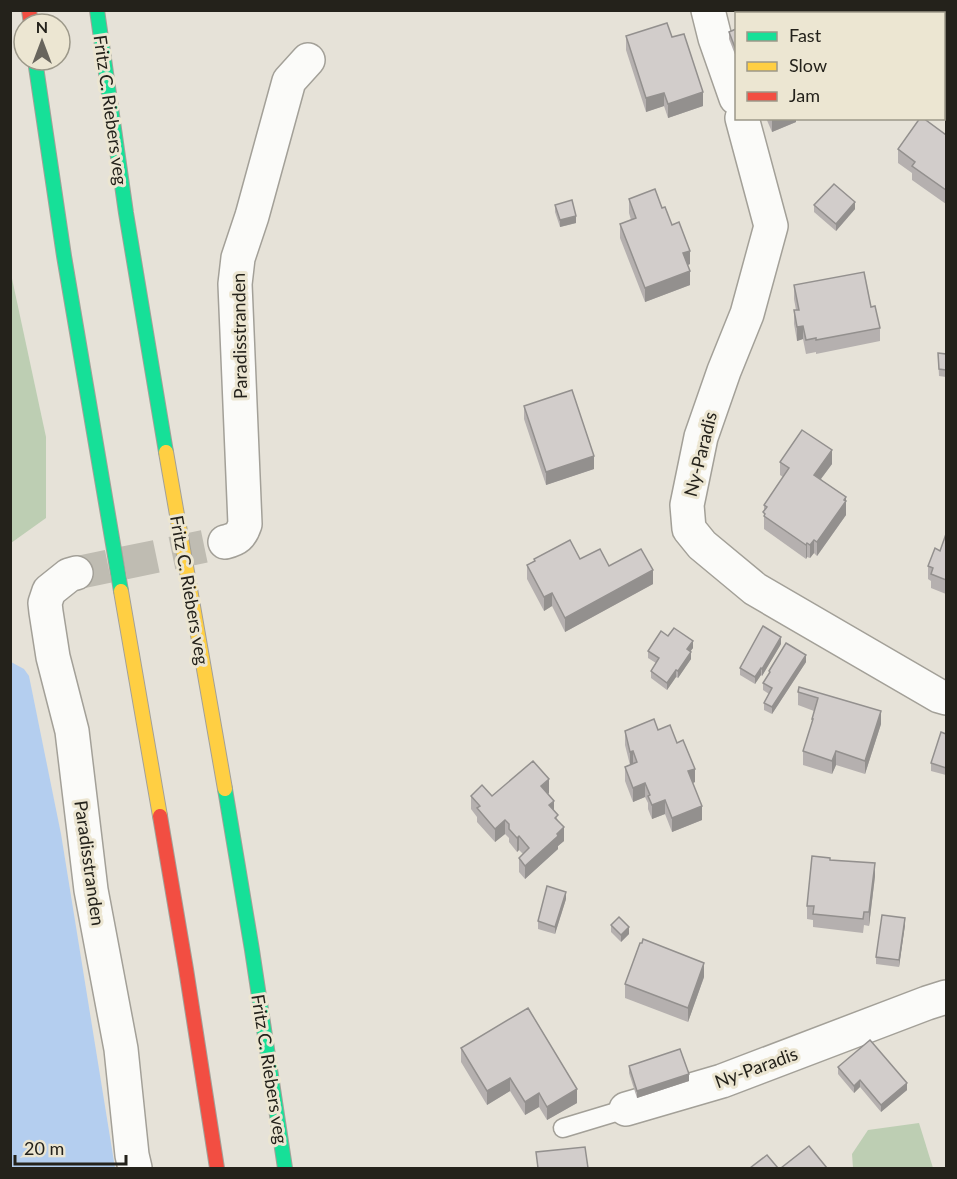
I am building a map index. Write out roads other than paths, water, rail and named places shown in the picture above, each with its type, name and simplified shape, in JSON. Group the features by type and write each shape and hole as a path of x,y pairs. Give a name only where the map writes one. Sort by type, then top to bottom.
{"highway":[{"name":"Fritz C. Riebers veg","path":"97,10 136,277 231,822 285,1168"},
{"path":"36,72 73,315 202,1065 217,1168"}],"street":[{"path":"708,10 714,38 735,95"},
{"name":"Paradisstranden","path":"225,542 235,540 241,535 245,524 235,284 238,258 252,216 289,81 308,60"},
{"name":"Ny-Paradis","path":"743,120 771,226 747,314 701,437 687,505 689,530 702,545 755,588 946,698"},
{"name":"Paradisstranden","path":"76,573 69,575 49,591 45,603 53,657 72,731 91,890 121,1049 135,1168"},
{"name":"Ny-Paradis","path":"626,1109 722,1081 946,997"}],"lane":[{"name":"Ny-Paradis","path":"563,1128 626,1109"}],"water":[{"path":"11,662 24,669 29,676 61,834 115,1168 11,1168"}],"tunnel":[{"path":"76,573 225,542"}]}
